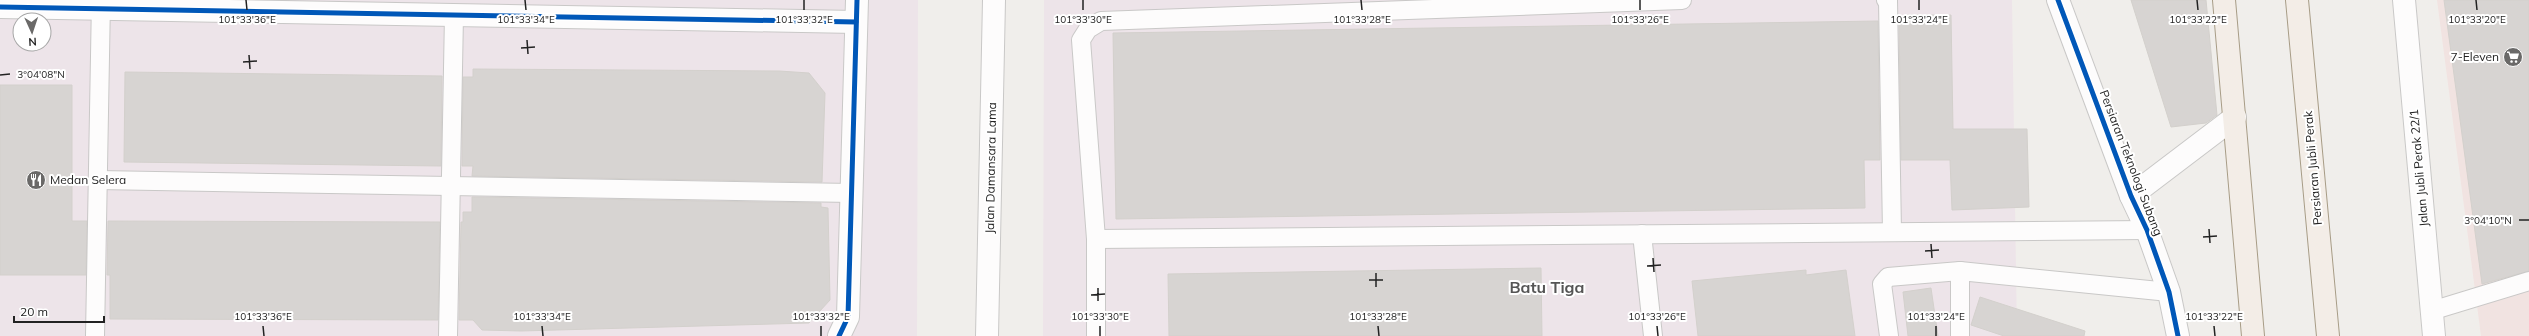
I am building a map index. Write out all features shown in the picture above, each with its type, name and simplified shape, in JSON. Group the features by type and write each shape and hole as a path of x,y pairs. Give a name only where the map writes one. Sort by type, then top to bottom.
{"main road":[{"path":"2224,0 2253,336"},
{"name":"Persiaran Jubli Perak","path":"2298,0 2328,336"}],"street":[{"path":"839,336 848,317 857,0"},
{"name":"Jalan Damansara Lama","path":"987,336 994,0"},
{"name":"Persiaran Teknologi Subang","path":"2058,0 2132,196 2147,230 2169,292 2178,336"},
{"name":"Jalan Jubli Perak 22/1","path":"2404,0 2434,336"},
{"path":"0,7 101,4 454,15 856,22"},
{"path":"2132,196 2235,117"}],"lane":[{"path":"1096,336 1096,239 1081,40 1088,29 1101,21 1682,0"},
{"path":"1886,0 1888,1 1892,232"},
{"path":"95,336 101,4"},
{"path":"448,336 454,15"},
{"path":"98,180 852,193"},
{"path":"1096,239 2147,230"},
{"path":"1642,234 1653,336"},
{"path":"1889,336 1882,284 1888,277 1960,271 2169,292"},
{"path":"1960,271 1960,336"},
{"path":"2431,311 2529,281"}],"shaded area":[{"path":"0,0 918,0 917,336 0,336"},
{"path":"1044,0 2012,0 2017,336 1043,336"},
{"path":"2437,0 2529,0 2529,336 2481,336"}],"building":[{"path":"2131,0 2206,0 2217,115 2206,123 2171,127"},
{"path":"2444,0 2529,0 2529,271 2482,284"},
{"path":"1905,15 1951,15 1953,129 2027,129 2029,207 1952,210 1950,160 1901,160 1899,21 1905,21"},
{"path":"1878,21 1880,160 1864,160 1865,208 1116,219 1113,33"},
{"path":"473,69 779,71 809,73 825,93 822,182 472,176 473,166 462,166 463,77 473,77"},
{"path":"125,72 442,76 441,166 124,162"},
{"name":"Medan Selera","path":"0,85 72,85 72,221 87,221 86,275 0,275"},
{"path":"472,197 821,203 821,207 828,208 830,300 809,323 521,331 482,330 473,320 459,320 461,222 463,222 463,212 472,212"},
{"path":"108,221 440,222 438,320 110,319 110,275 107,275"},
{"path":"1541,268 1542,336 1169,336 1168,274"},
{"path":"1806,270 1806,275 1846,270 1855,336 1698,336 1692,281"},
{"path":"1931,288 1938,336 1908,336 1903,292"},
{"path":"1980,297 2085,331 2084,336 2004,336 1971,325"}],"cycle path":[{"path":"839,336 848,317 857,0"},
{"path":"2058,0 2131,196 2147,230 2169,292 2178,336"},
{"path":"0,7 856,22"}],"place":[{"name":"7-Eleven","path":"2513,57"},
{"name":"Medan Selera","path":"36,180"}],"district":[{"name":"Batu Tiga","path":"1547,287"}]}
